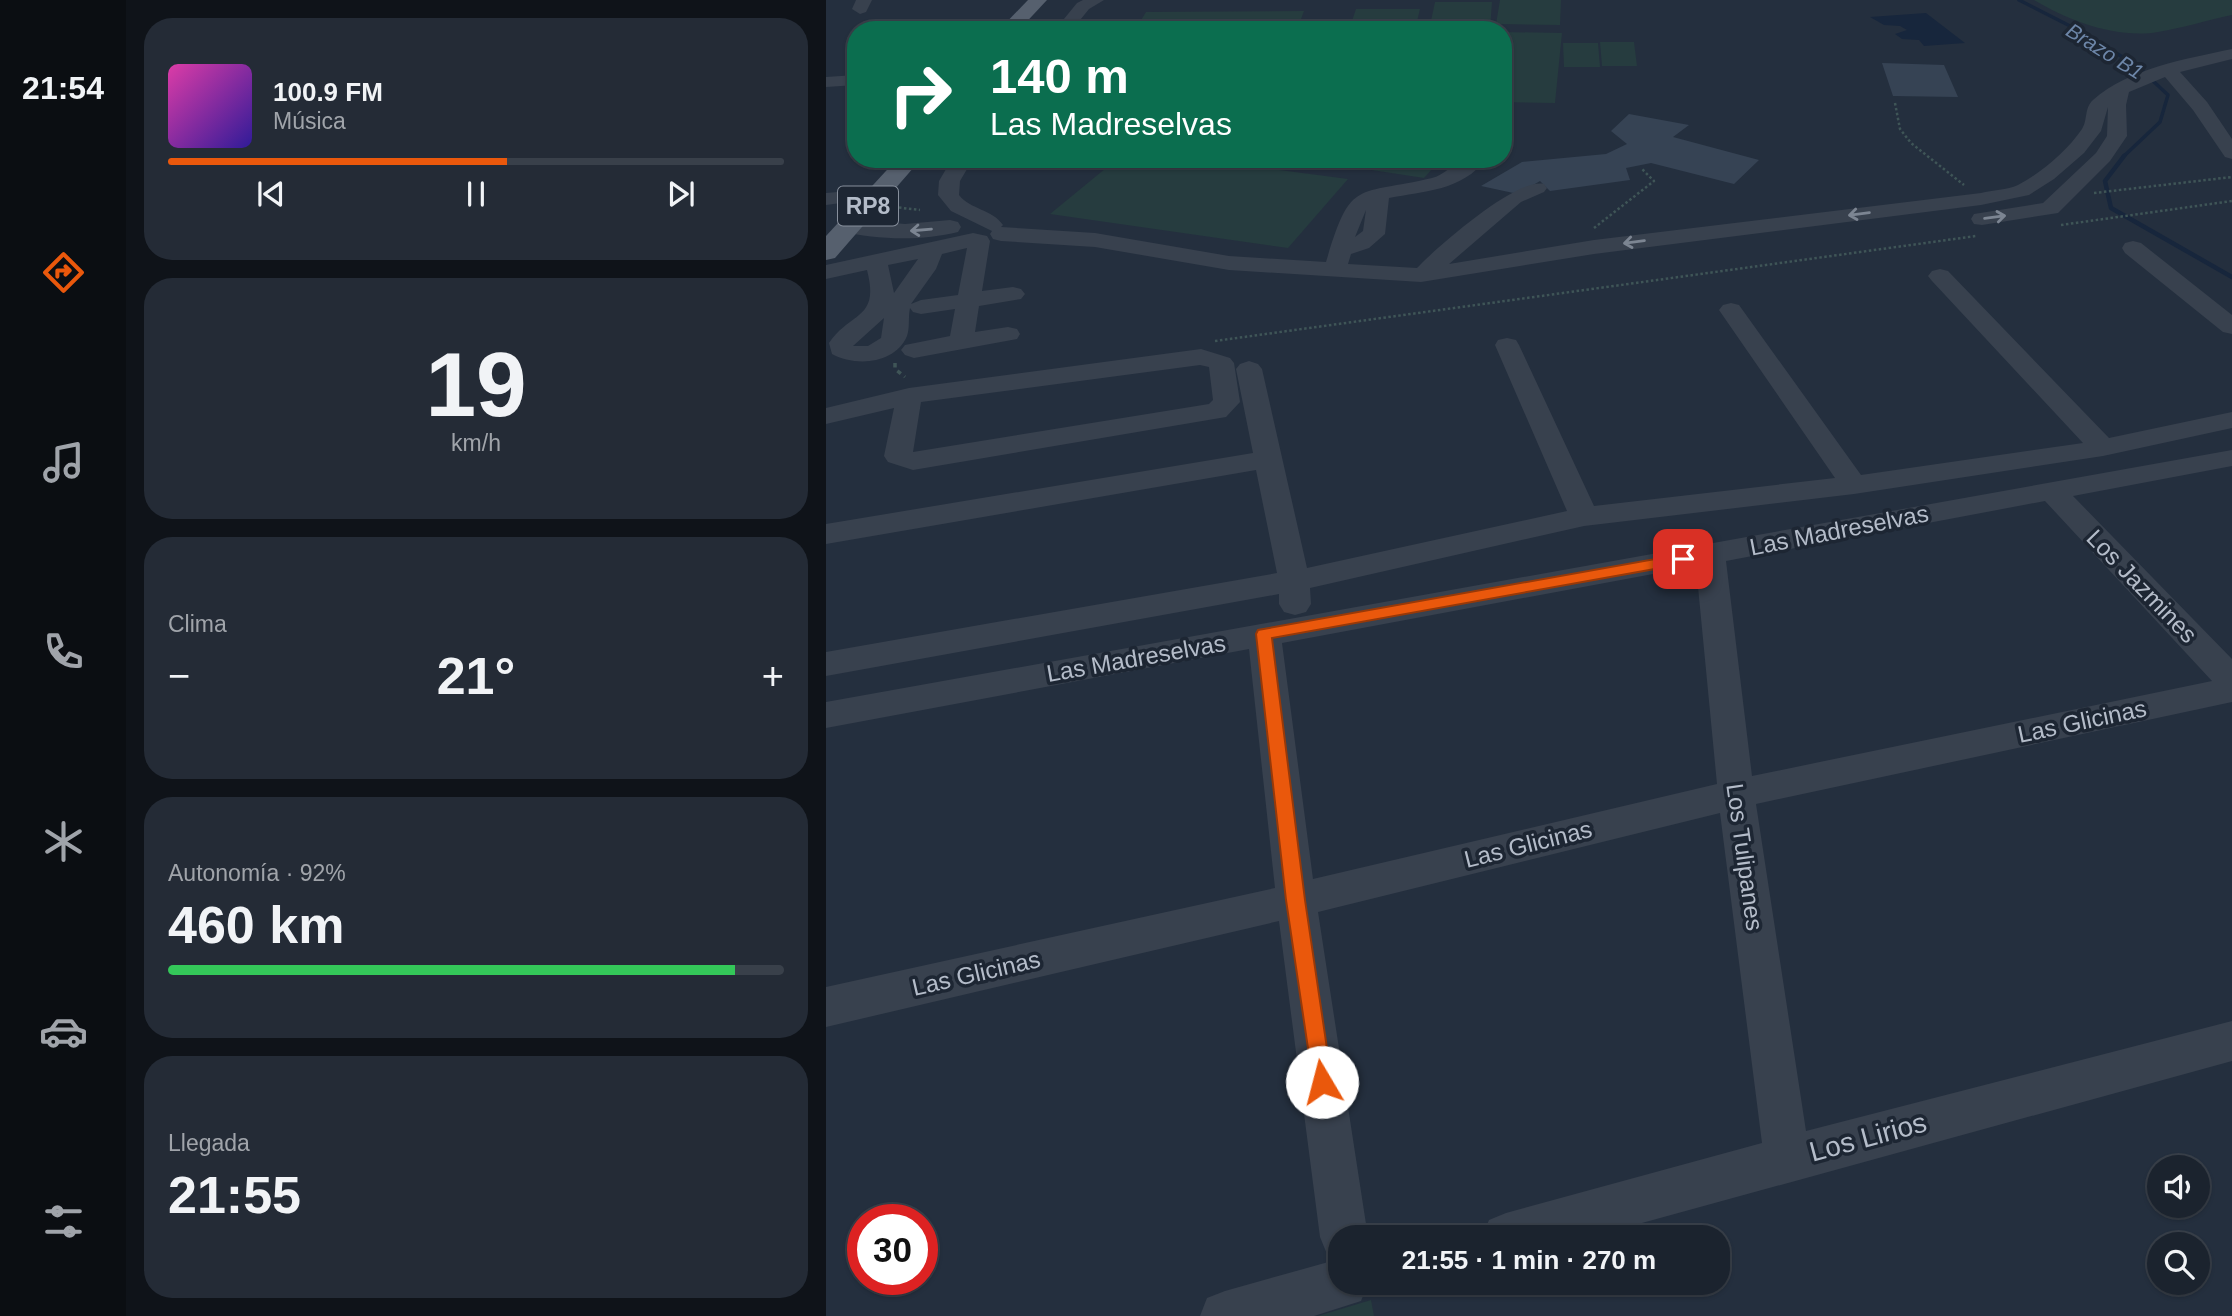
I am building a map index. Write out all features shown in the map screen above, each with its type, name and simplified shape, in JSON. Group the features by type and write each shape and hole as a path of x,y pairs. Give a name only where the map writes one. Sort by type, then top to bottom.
{"main road":[{"path":"1017,21 1038,0"},
{"path":"1037,21 1057,0"},
{"name":"RP8","path":"826,252 838,224 838,198 873,168"},
{"name":"RP8","path":"838,224 900,168"}],"street":[{"path":"1070,21 1083,6 1096,0"},
{"path":"838,224 905,231 978,229 1095,240 1229,263 1339,259 1421,275 1594,247 2008,195 2033,185 2077,149 2095,124 2097,106 2129,85 2232,54"},
{"path":"2164,73 2200,106 2232,153"},
{"path":"826,82 847,81"},
{"path":"1781,245 2050,208 2103,157 2119,131 2117,105 2129,85"},
{"path":"2056,167 2054,153 2066,131 2095,124 2119,131"},
{"path":"956,168 946,185 955,203 978,229 965,321"},
{"path":"1339,259 1374,234 1379,194 1444,182 1463,168"},
{"path":"2033,185 2052,204"},
{"path":"1421,275 1514,198 1537,188"},
{"path":"1895,210 1915,228"},
{"path":"826,271 931,249 978,229"},
{"path":"1594,247 1607,269"},
{"path":"2133,248 2232,327"},
{"path":"868,264 884,288 883,302 875,315 841,343 841,349 848,353 873,352 892,341 895,313 908,289 929,261 931,249"},
{"path":"1421,275 1437,285 1449,288 1528,279"},
{"path":"1940,276 2103,449"},
{"path":"1731,310 1854,485"},
{"path":"914,350 965,321 1010,314 965,321 920,316"},
{"path":"1507,345 1584,517"},
{"path":"826,416 907,408 1201,357 1222,363 1227,402 1217,411 913,461 898,456 907,408"},
{"path":"1249,369 1294,581 1281,631 1296,900 1342,1225"},
{"path":"826,431 907,408"},
{"path":"826,664 1294,581 1584,517 1854,485 2103,449 2232,420"},
{"path":"826,534 1268,458"},
{"name":"Las Madreselvas","path":"828,723 1281,631 2232,458"},
{"name":"Los Jazmines","path":"2052,491 2232,680"},
{"name":"Los Tulipanes","path":"1710,554 1736,794 1787,1158"},
{"name":"Las Glicinas","path":"826,1007 1296,900 1736,794 2232,689"},
{"name":"Los Lirios","path":"1549,1225 1787,1158 2232,1041"},
{"path":"1225,1316 1328,1287"}],"path":[{"path":"1895,103 1900,129 1911,143 1981,199"},
{"path":"1594,247 1581,238 1654,181 1641,168"},
{"path":"2097,192 2232,177"},
{"path":"2058,225 2232,201"},
{"path":"1205,342 1989,235"}],"green space":[{"path":"1500,0 1561,0 1560,25 1512,24 1512,21 1496,21"},
{"path":"2034,0 2232,0 2232,15 2158,32 2126,33 2078,21"},
{"path":"1435,2 1492,2 1491,21 1431,21"},
{"path":"1356,9 1420,9 1417,21 1352,21"},
{"path":"1304,11 1300,21 1140,21 1146,12"},
{"path":"1512,32 1562,33 1555,103 1512,102"},
{"path":"1600,42 1634,42 1637,66 1602,66"},
{"path":"1563,43 1598,43 1600,67 1564,67"},
{"path":"1106,168 1265,168 1348,179 1288,248 1050,214"},
{"path":"1359,168 1433,168 1424,178"},
{"path":"1371,1300 1374,1316 1318,1316"}],"water":[{"path":"1926,13 1965,43 1924,46 1919,40 1902,39 1895,34 1907,30 1900,26 1884,25 1870,17"}],"building":[{"path":"1882,63 1944,65 1958,97 1893,96"},
{"path":"1629,114 1689,125 1673,137 1759,160 1734,184 1651,163 1626,168 1630,180 1550,191 1540,181 1518,194 1481,186 1522,162 1606,154 1627,144 1611,131"}],"waterway":[{"name":"Brazo B1","path":"2019,0 2074,28 2136,65 2168,95 2160,122 2124,156"},
{"name":"Brazo B1","path":"2124,156 2105,181 2111,208 2232,277"}],"route":[{"path":"1322,1082 1296,900 1264,634 1683,559"}]}
